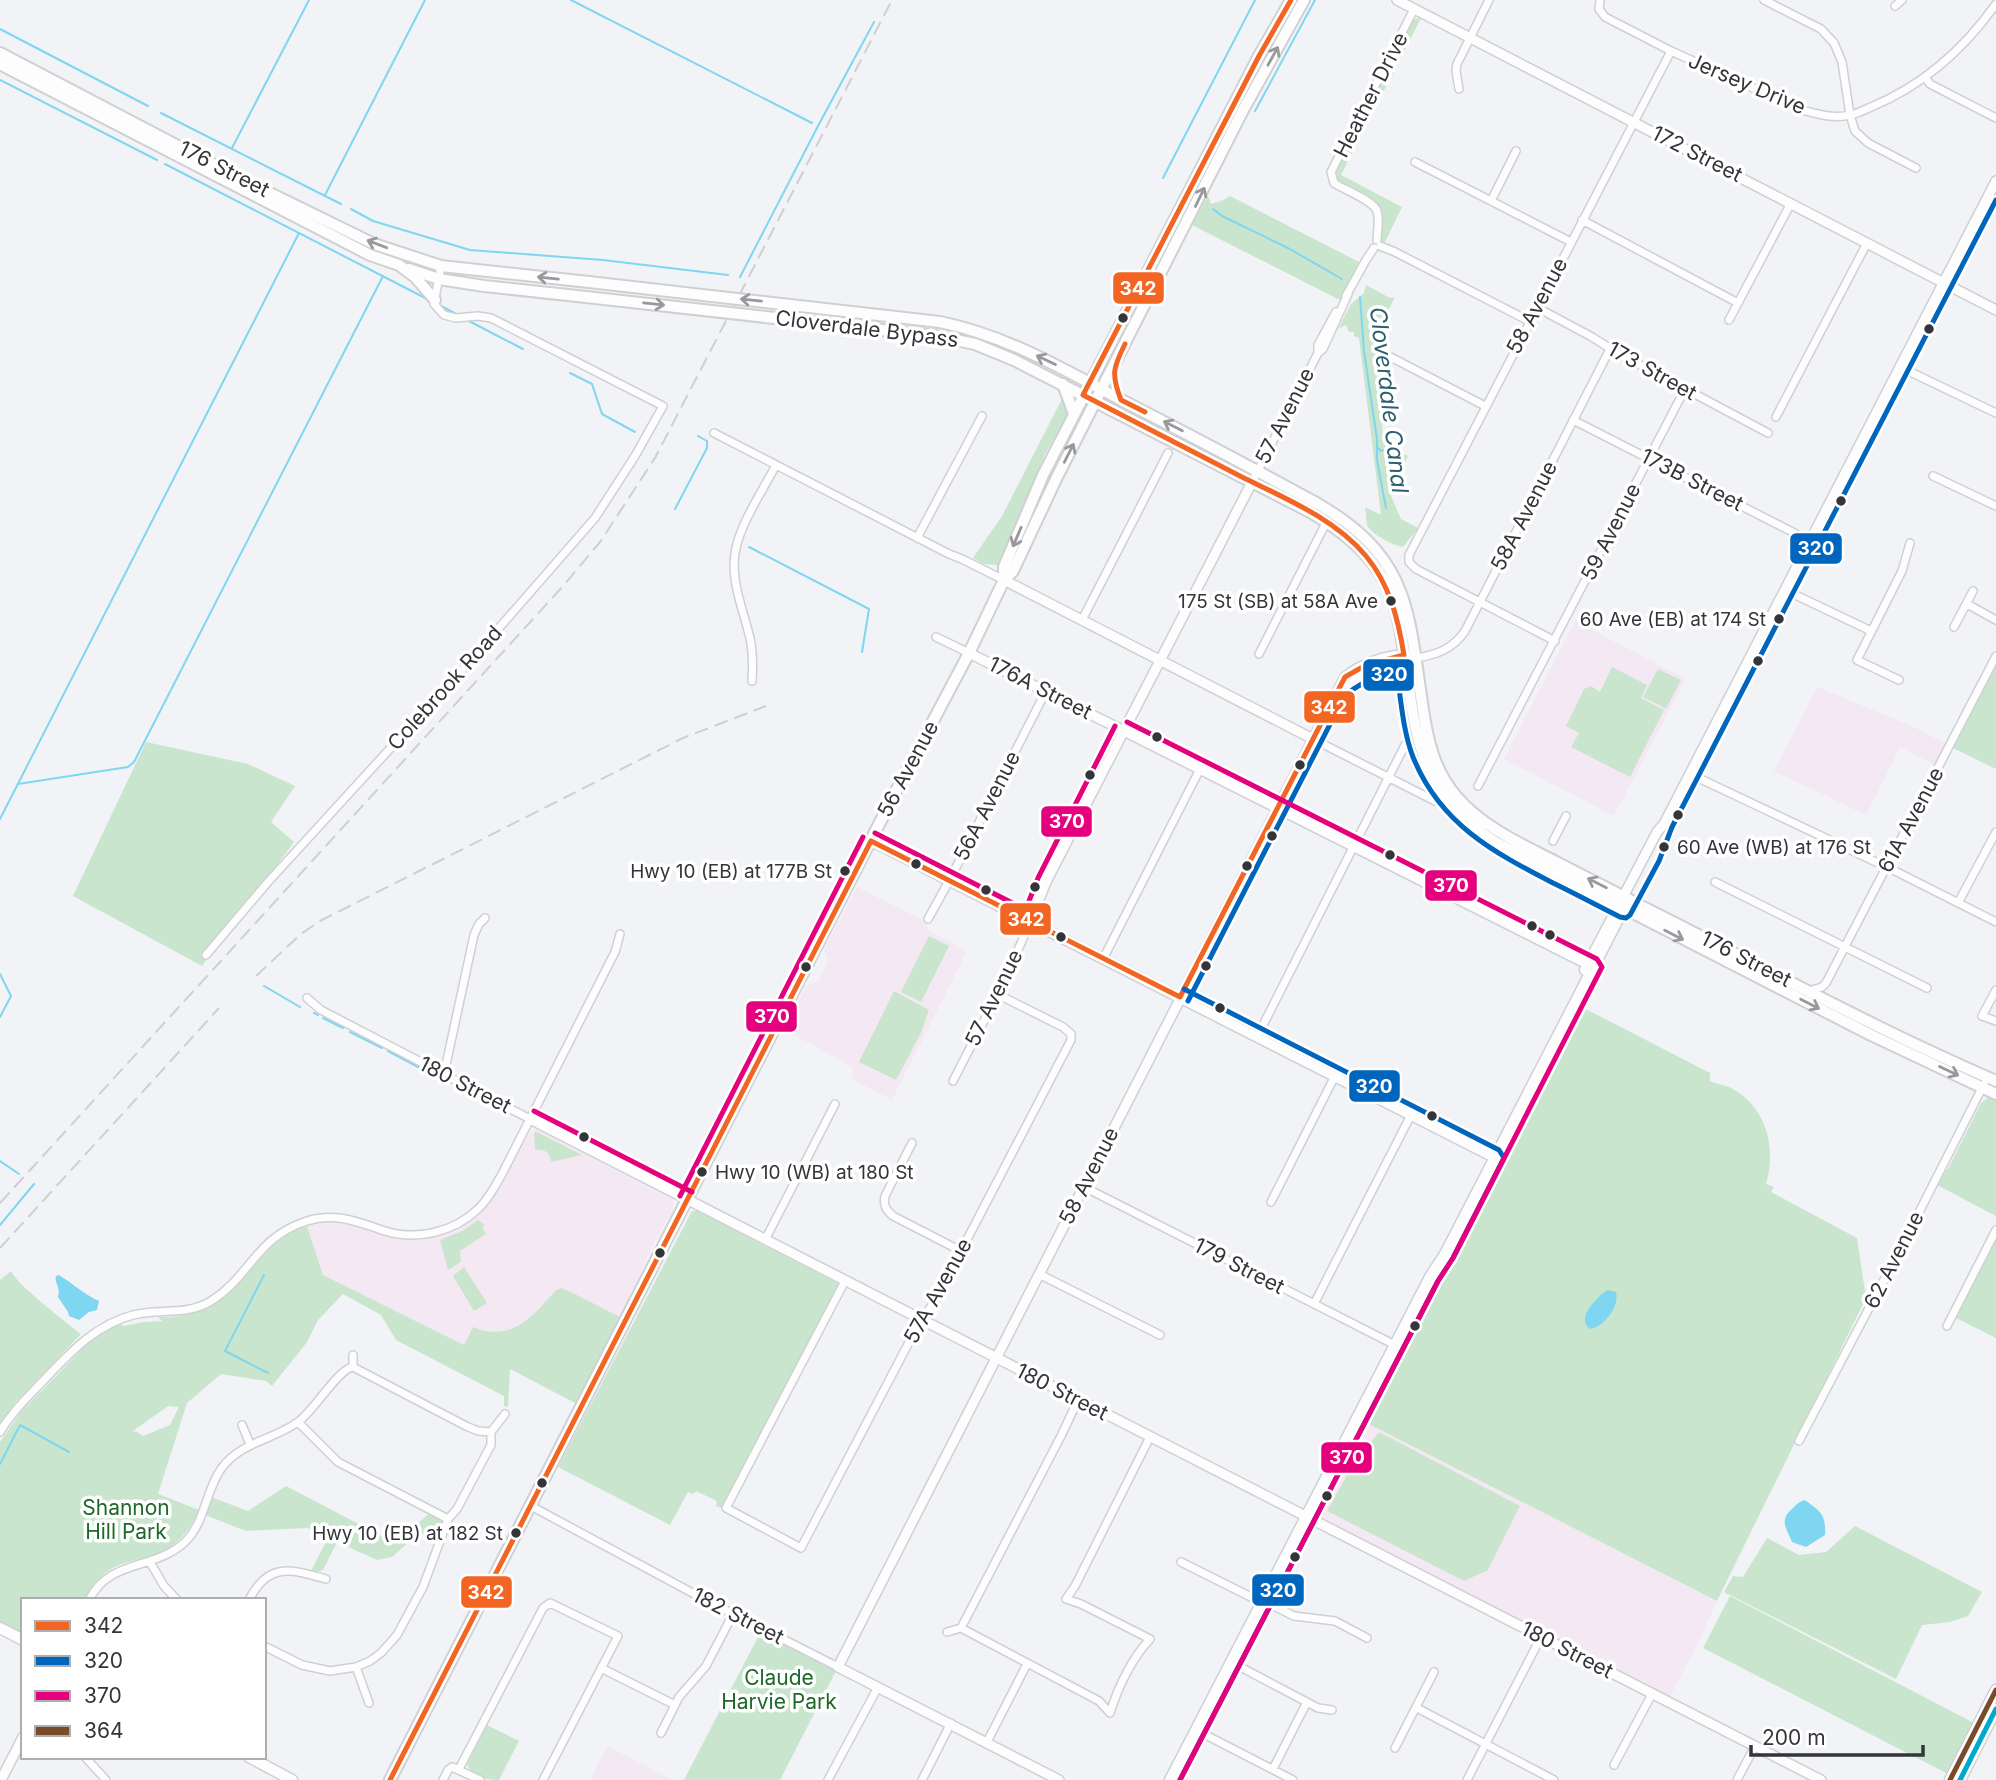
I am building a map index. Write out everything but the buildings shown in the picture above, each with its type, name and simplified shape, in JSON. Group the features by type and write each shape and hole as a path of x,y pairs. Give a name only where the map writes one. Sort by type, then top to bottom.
{"highway":[{"name":"56 Avenue","path":"390,1780 969,653 1003,580 1004,567 1034,495 1083,395 1259,56 1291,0"},
{"name":"56 Avenue","path":"1003,580 1013,571 1095,401 1242,112 1304,0"},
{"name":"176 Street","path":"0,53 239,178 374,244 441,266"},
{"path":"0,64 370,255 439,279"},
{"path":"399,265 415,277 435,300"},
{"name":"Cloverdale Bypass","path":"441,266 940,322 979,331 1071,372 1257,471 1350,524 1372,545 1388,566 1403,596 1412,630 1408,659 1416,733 1421,752 1429,772 1454,809 1478,831 1505,847 1623,903"},
{"name":"Cloverdale Bypass","path":"439,279 961,340 985,348 1063,384 1252,482 1326,521 1354,541 1373,563 1385,582 1396,609 1430,750 1438,770 1457,797 1475,816 1499,832"},
{"path":"1071,372 1085,368 1102,357"},
{"path":"1114,366 1115,384 1121,400"},
{"path":"1063,384 1074,414"},
{"path":"1082,428 1100,414 1113,410"},
{"name":"176 Street","path":"1499,832 1623,903 1836,1004 1988,1082"},
{"path":"1623,903 1871,1035 1988,1082 1996,1094"}],"main road":[{"path":"1170,1780 1430,1277 1445,1254 1492,1156 1623,903"},
{"path":"1492,1156 1531,1089 1563,1019 1564,1009 1590,966"},
{"path":"0,1628 21,1639"},
{"path":"1950,1780 1996,1690"},
{"path":"1960,1780 1995,1712"},
{"path":"252,1759 292,1780"}],"street":[{"name":"172 Street","path":"1397,0 1996,310"},
{"path":"1459,89 1457,64 1489,0"},
{"path":"1764,0 1821,29 1834,43 1842,62 1850,116 1856,131 1868,143 1916,168"},
{"name":"Jersey Drive","path":"1600,3 1600,11 1605,17 1671,51 1802,110 1823,116 1850,116 1884,101 1925,77 1971,36 1996,4"},
{"name":"Heather Drive","path":"1377,245 1376,209 1334,183 1331,172 1414,9"},
{"name":"58 Avenue","path":"1480,602 1416,569 1409,562 1410,550 1671,51"},
{"path":"1925,77 1930,84 1996,118"},
{"path":"1490,201 1516,151"},
{"path":"1415,162 1571,242"},
{"path":"1623,903 1654,851 1664,824 1942,282 1996,183"},
{"path":"1729,320 1791,203"},
{"path":"1582,220 1738,303"},
{"path":"1776,417 1867,243"},
{"path":"1377,245 1530,321"},
{"name":"57 Avenue","path":"953,1081 1022,943 1046,882 1318,353 1318,345 1377,245"},
{"path":"435,300 441,266"},
{"name":"Colebrook Road","path":"206,955 268,882 472,659 595,519 663,406 491,318 456,318 444,315 434,304 435,300"},
{"name":"173 Street","path":"1536,307 1768,433"},
{"name":"58A Avenue","path":"1408,659 1443,651 1459,640 1610,349"},
{"path":"1377,350 1485,406"},
{"path":"1900,367 1996,413"},
{"name":"59 Avenue","path":"1478,786 1685,389"},
{"path":"917,538 982,416"},
{"name":"173B Street","path":"1573,421 1810,541"},
{"path":"714,433 1435,801"},
{"path":"1082,620 1168,453"},
{"path":"752,681 750,640 735,583 736,548 776,465"},
{"path":"1933,476 1996,506"},
{"path":"1259,654 1326,521"},
{"path":"1899,680 1857,660 1902,571 1910,543"},
{"path":"1785,590 1871,631"},
{"path":"1954,627 1973,590"},
{"path":"1480,602 1555,641"},
{"path":"1967,604 1996,620"},
{"name":"176A Street","path":"936,637 1590,966"},
{"name":"61A Avenue","path":"1826,983 1996,656"},
{"name":"58 Avenue","path":"838,1667 1345,677 1354,669 1375,660 1408,659"},
{"name":"56A Avenue","path":"928,919 1046,691"},
{"path":"1256,1037 1405,745"},
{"path":"1103,959 1200,769"},
{"path":"1690,774 1996,922"},
{"path":"1553,841 1566,816"},
{"path":"1958,903 1996,833"},
{"path":"871,841 1492,1156"},
{"path":"1715,882 1927,988"},
{"path":"444,1074 474,935 485,918"},
{"path":"0,1432 15,1410 80,1343 103,1326 135,1314 204,1306 225,1290 274,1237 288,1228 312,1219 332,1217 354,1219 396,1234 413,1235 436,1232 458,1223 478,1209 494,1189 615,952 620,934"},
{"path":"1809,991 1826,983"},
{"path":"1826,983 1828,995 1836,1004"},
{"path":"1996,990 1982,1016 1996,1021"},
{"name":"57A Avenue","path":"845,1281 726,1508 801,1548 1069,1045 1071,1034 1063,1027 997,995"},
{"name":"180 Street","path":"307,998 321,1010 530,1119 1821,1780"},
{"path":"1271,1202 1335,1076"},
{"name":"62 Avenue","path":"1799,1441 1988,1082"},
{"path":"765,1240 835,1104"},
{"path":"1314,1304 1411,1115"},
{"path":"912,1143 885,1196 886,1208 893,1216 961,1251"},
{"name":"179 Street","path":"1084,1187 1395,1345"},
{"path":"1947,1326 1996,1230"},
{"path":"1039,1274 1160,1335"},
{"path":"353,1355 353,1367"},
{"path":"90,1598 100,1582 113,1573 150,1562 187,1540 222,1467 250,1444 298,1422 310,1412 345,1369 353,1367 466,1426 491,1432"},
{"path":"961,1628 1078,1400"},
{"path":"266,1647 302,1665 319,1670 356,1667 381,1653 397,1635 428,1576 448,1519 457,1509 488,1452 491,1432 505,1414"},
{"path":"298,1422 338,1462 448,1519"},
{"path":"242,1425 250,1444"},
{"path":"947,1632 961,1628 1100,1701 1110,1713 1140,1650 1150,1639 1066,1599 1150,1437"},
{"name":"182 Street","path":"531,1506 598,1544 1059,1780"},
{"path":"150,1562 164,1586 175,1598"},
{"path":"1181,1562 1251,1598 1294,1616 1335,1621 1367,1638"},
{"path":"250,1598 259,1583 277,1572 298,1571 326,1579"},
{"path":"459,1769 547,1604 554,1604 618,1636 543,1780"},
{"path":"661,1732 684,1690 706,1666 733,1614"},
{"path":"1467,1780 1541,1637"},
{"path":"1231,1662 1322,1710 1332,1710"},
{"path":"987,1742 1027,1664"},
{"path":"356,1667 369,1703"},
{"path":"601,1668 675,1705"},
{"path":"1395,1748 1434,1672"},
{"path":"828,1780 878,1687"},
{"path":"1614,1765 1652,1694"},
{"path":"1273,1769 1307,1702"},
{"path":"1417,1709 1554,1780"},
{"path":"922,1780 951,1723"},
{"path":"1196,1730 1293,1780"},
{"path":"1,1780 21,1741"},
{"path":"1737,1780 1755,1746"},
{"path":"87,1759 106,1780"},
{"path":"443,1780 452,1767 480,1780"}],"shaded area":[{"path":"1575,621 1686,679 1614,816 1504,759"},
{"path":"1817,687 1912,726 1946,744 1935,765 1900,747 1866,815 1774,771"},
{"path":"857,887 923,920 930,931 967,951 892,1100 850,1078 854,1069 784,1030 807,985 818,982 829,960 824,950"},
{"path":"536,1129 673,1200 673,1211 655,1241 620,1317 561,1288 517,1328 494,1332 478,1329 464,1345 323,1275 307,1226 327,1222 344,1223 404,1240 427,1239 452,1232 476,1218 491,1202 529,1133"},
{"path":"1363,1421 1717,1601 1670,1700 1638,1684 1636,1680 1320,1519 1317,1509"},
{"path":"607,1746 673,1780 590,1780"}],"green space":[{"path":"1421,18 1341,175 1402,207 1384,244 1381,240 1382,213 1378,204 1341,184 1336,170 1413,20"},
{"path":"1208,196 1211,204 1230,196 1359,262 1340,300 1192,225"},
{"path":"1366,285 1390,298 1395,297 1373,340 1384,444 1408,456 1392,487 1391,496 1401,519 1418,528 1403,547 1383,539 1367,525 1365,507 1381,515 1359,338 1354,336 1354,332 1349,332 1346,325 1338,329 1351,304 1364,293"},
{"path":"1064,395 1068,410 1065,418 1044,456 1001,561 997,565 984,564 973,558 1002,516"},
{"path":"1996,665 1996,769 1953,748"},
{"path":"1612,667 1647,685 1641,698 1664,710 1630,777 1571,747 1579,733 1566,726 1584,689 1591,686 1600,692"},
{"path":"1658,669 1681,680 1666,709 1643,697"},
{"path":"146,742 248,764 295,786 271,822 294,842 202,966 73,896"},
{"path":"929,936 949,946 921,1002 901,992"},
{"path":"894,991 929,1010 921,1033 896,1080 859,1062"},
{"path":"1578,1005 1710,1073 1710,1081 1731,1088 1743,1096 1753,1106 1766,1129 1770,1156 1766,1184 1774,1187 1771,1192 1857,1238 1866,1298 1717,1601 1363,1421"},
{"path":"1989,1097 1996,1099 1996,1216 1937,1185 1981,1103"},
{"path":"534,1132 582,1155 551,1162 546,1152 535,1150"},
{"path":"692,1211 697,1211 839,1286 723,1508 716,1506 717,1501 696,1491 693,1494 688,1492 670,1525 558,1467"},
{"path":"478,1220 485,1225 482,1228 486,1234 460,1251 461,1262 448,1270 440,1240 462,1231"},
{"path":"307,1226 323,1275 464,1345 473,1327 499,1332 510,1329 530,1317 561,1288 620,1317 577,1404 510,1369 508,1407 504,1406 504,1396 396,1340 381,1315 343,1294 318,1320 307,1342 272,1386 266,1381 221,1374 187,1403 158,1494 199,1510 180,1539 158,1554 109,1570 95,1583 85,1598 21,1598 21,1634 0,1623 0,1442 21,1412 92,1339 118,1324 124,1326 162,1321 158,1317 187,1314 214,1304 239,1283 283,1238","holes":["168,1406 179,1407 170,1425 143,1436 133,1431"]},
{"path":"1996,1237 1996,1338 1954,1317"},
{"path":"464,1267 487,1303 474,1311 453,1276"},
{"path":"11,1271 32,1294 81,1334 15,1403 0,1423 0,1280"},
{"path":"1379,1432 1520,1506 1488,1570 1464,1581 1327,1511 1355,1461"},
{"name":"Shannon Hill Park","path":"286,1486 395,1543 430,1513 441,1519 443,1525 440,1533 418,1534 392,1557 377,1560 337,1542 323,1570 317,1572 311,1571 328,1538 307,1528 246,1531 205,1515 211,1497 248,1511"},
{"path":"1855,1526 1982,1592 1968,1616 1950,1622 1922,1625 1896,1679 1724,1592 1733,1576 1743,1577 1767,1538 1799,1555 1826,1552"},
{"path":"1730,1596 1974,1723 1948,1774 1703,1648"},
{"name":"Claude Harvie Park","path":"761,1631 837,1669 780,1780 684,1780"},
{"path":"487,1725 519,1741 499,1780 481,1777 467,1765"}],"water":[{"path":"59,1275 99,1301 97,1310 89,1312 79,1320 69,1316 58,1297 56,1276"},
{"path":"1608,1290 1616,1292 1616,1303 1601,1324 1590,1329 1585,1323 1586,1315 1594,1302"},
{"path":"1805,1500 1821,1514 1825,1522 1825,1535 1806,1547 1792,1542 1785,1522 1787,1514"}],"waterway":[{"path":"232,148 309,0"},
{"path":"325,195 425,0"},
{"path":"571,0 812,123"},
{"path":"1163,178 1255,0"},
{"name":"Cloverdale Canal","path":"1255,111 1315,0"},
{"path":"740,277 874,22"},
{"path":"0,29 148,106"},
{"path":"0,80 157,160"},
{"path":"161,113 341,204"},
{"path":"165,164 429,300"},
{"path":"351,209 373,221 470,250 603,260 728,275"},
{"name":"Cloverdale Canal","path":"1213,209 1342,279"},
{"path":"0,819 299,233"},
{"path":"18,784 128,767 134,762 383,276"},
{"name":"Cloverdale Canal","path":"1360,297 1364,351 1377,439 1377,460 1386,508"},
{"path":"441,306 456,314"},
{"path":"469,321 523,349"},
{"path":"570,373 592,384 602,414 635,432"},
{"path":"675,509 707,448 707,441 698,436"},
{"path":"1378,448 1381,451 1387,449 1395,456 1393,461 1401,459"},
{"path":"749,547 869,609 862,652"},
{"path":"0,974 11,996 0,1017"},
{"path":"264,986 300,1007"},
{"path":"314,1013 318,1015"},
{"path":"323,1018 343,1028"},
{"path":"350,1032 382,1048"},
{"path":"388,1051 420,1068"},
{"path":"431,1074 437,1077"},
{"path":"0,1161 19,1174"},
{"path":"0,1225 34,1184"},
{"path":"264,1275 225,1351 268,1373"},
{"path":"0,1464 20,1425 69,1452"}],"railway":[{"path":"0,1203 564,585 600,542 655,458 892,0"},
{"path":"256,976 301,934 320,921 683,738 766,706"},
{"path":"0,1248 219,1008"}],"transit line":[{"name":"342","path":"1180,997 1345,677 1366,665 1404,655 1396,616 1381,579 1366,556 1339,531 1291,501 1083,395 1259,56 1291,0"},
{"name":"320","path":"1188,1001 1343,699 1361,684 1397,673 1413,757 1424,780 1453,818 1510,860 1620,917 1626,918 1630,915 1659,861 1672,827 1996,200"},
{"name":"342","path":"1125,344 1115,371 1118,391 1121,400 1145,412"},
{"name":"370","path":"1127,722 1597,959 1602,967 1180,1780"},
{"name":"370","path":"1022,919 1038,878 1115,726"},
{"name":"370","path":"875,833 1034,914"},
{"name":"370","path":"680,1196 863,837"},
{"name":"342","path":"871,841 1180,997"},
{"name":"342","path":"390,1780 871,841"},
{"name":"320","path":"1180,1780 1504,1158 1499,1150 1184,989"},
{"name":"370","path":"534,1111 692,1192"},
{"name":"364","path":"1950,1780 1996,1690"},
{"path":"1960,1780 1996,1709"}],"place":[{"name":"175 St (SB) at 58A Ave","path":"1391,601"},
{"name":"60 Ave (EB) at 174 St","path":"1779,619"},
{"name":"60 Ave (WB) at 176 St","path":"1664,847"},
{"name":"Hwy 10 (EB) at 177B St","path":"845,871"},
{"name":"Hwy 10 (WB) at 180 St","path":"702,1172"},
{"name":"Hwy 10 (EB) at 182 St","path":"516,1533"}]}
